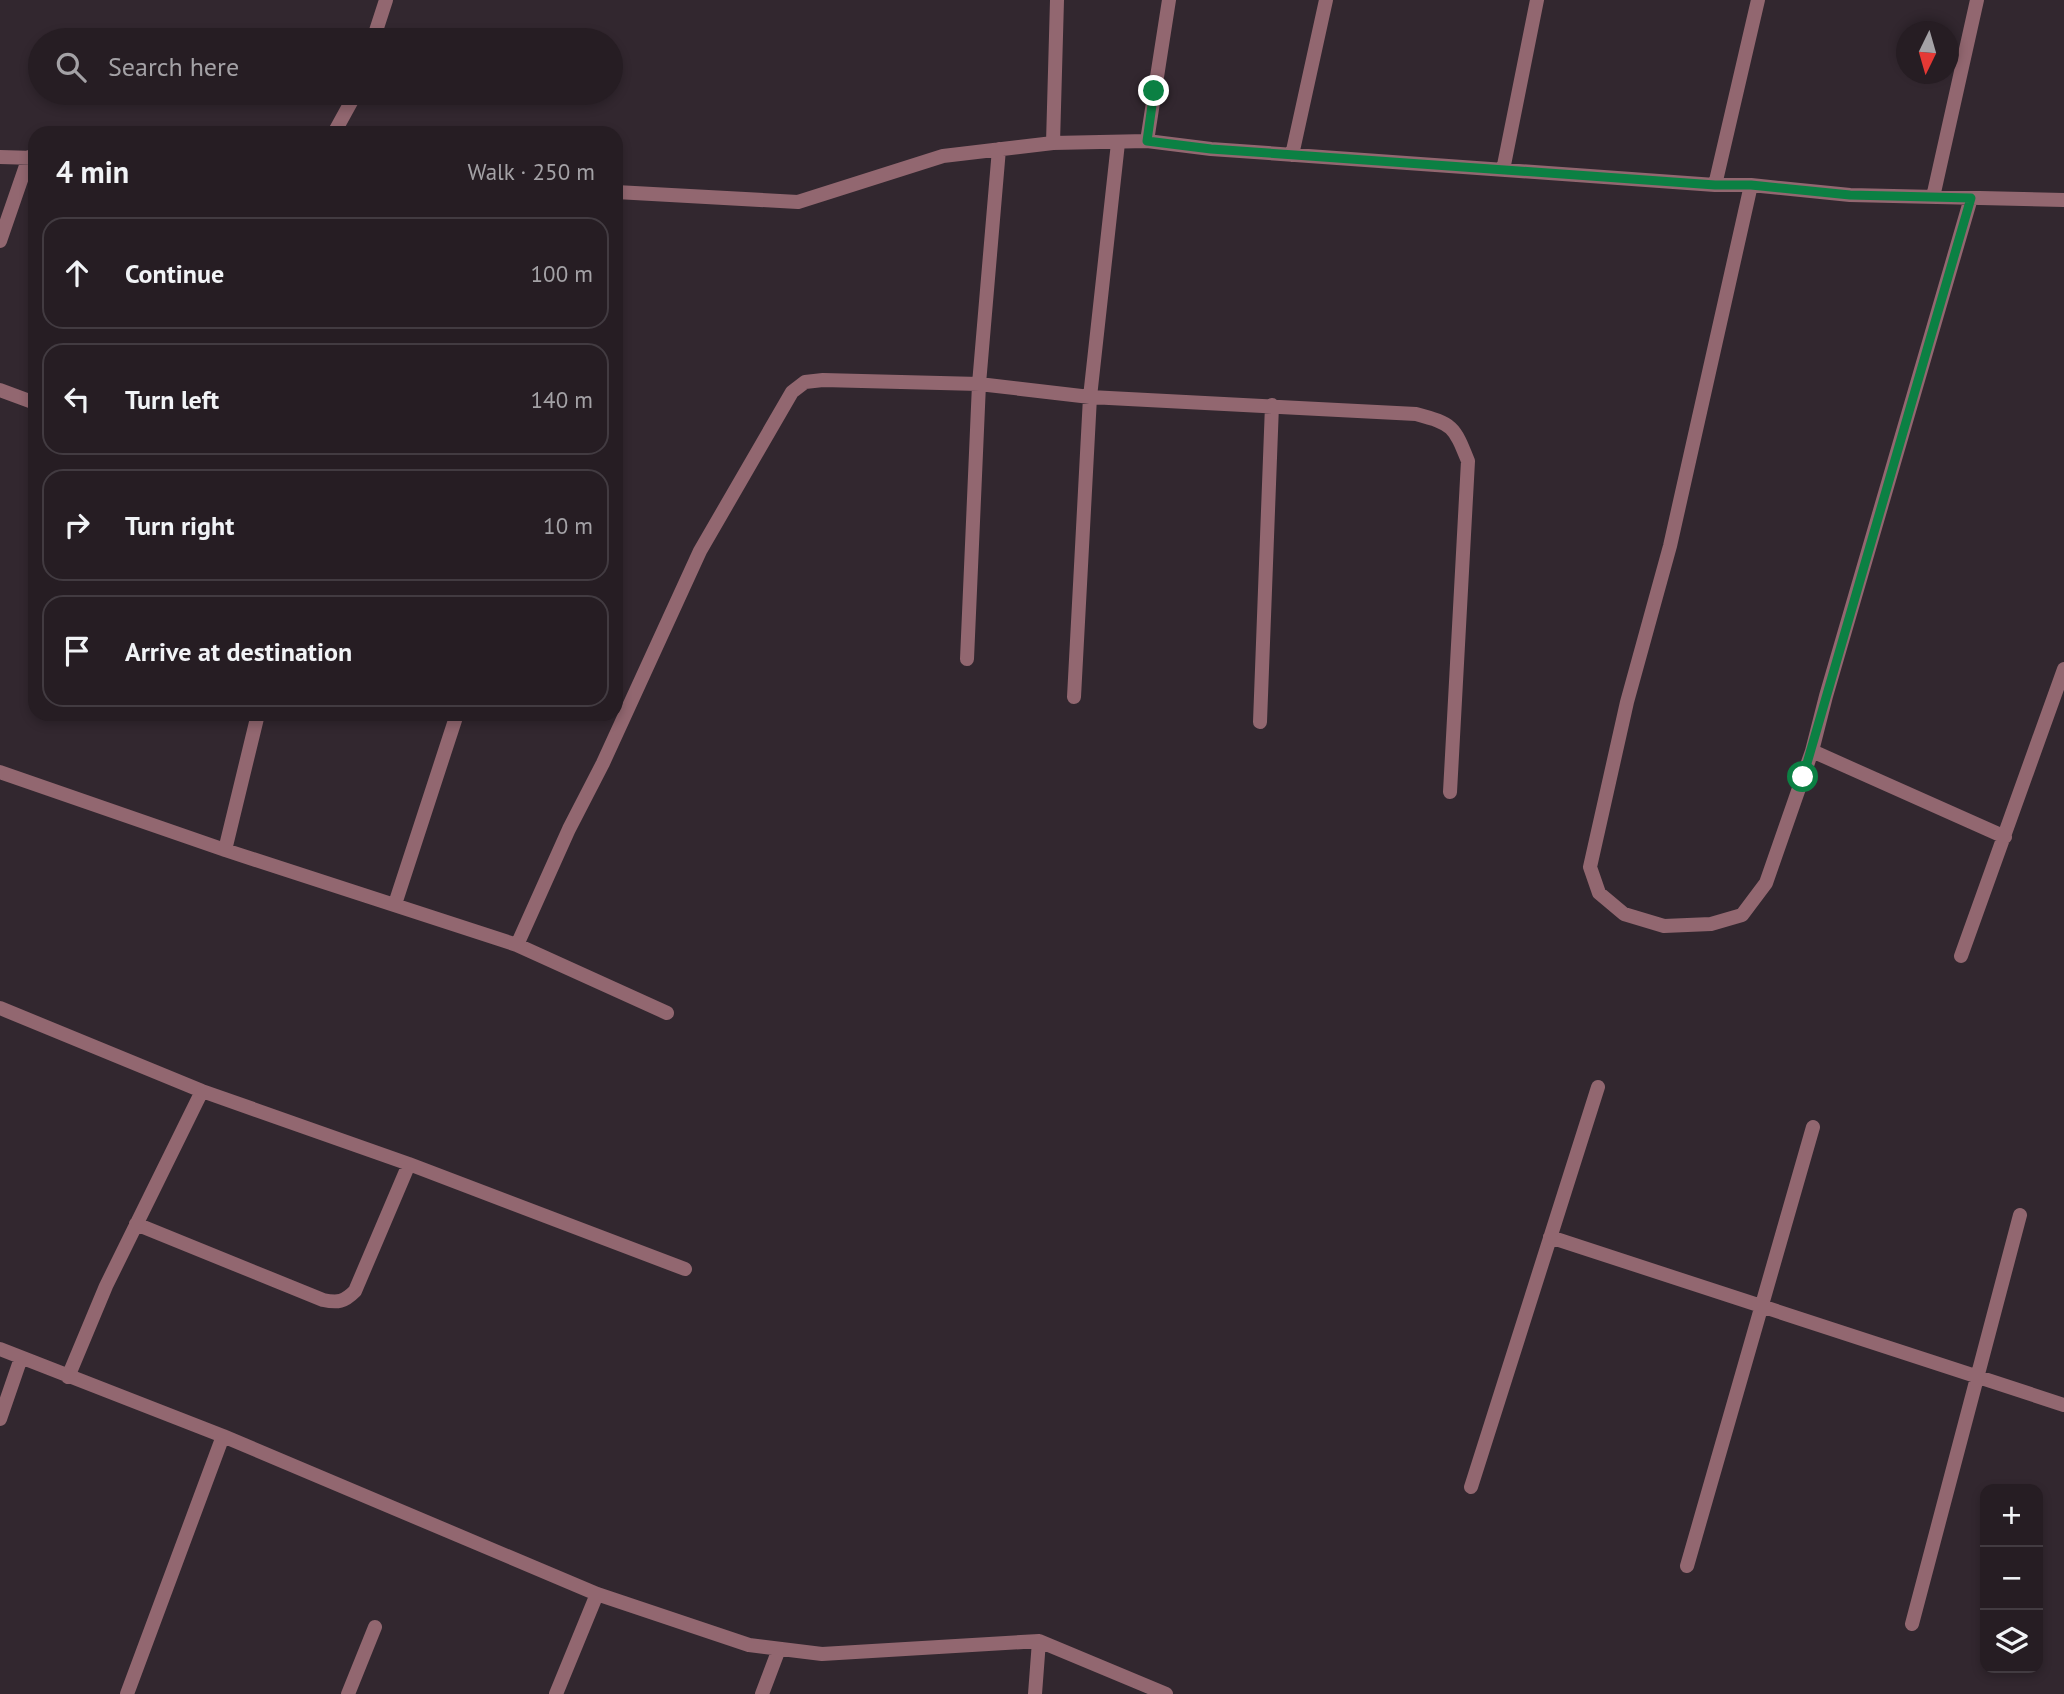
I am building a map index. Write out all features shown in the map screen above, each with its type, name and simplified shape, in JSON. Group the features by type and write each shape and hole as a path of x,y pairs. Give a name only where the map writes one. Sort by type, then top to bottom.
{"street":[{"path":"377,28 386,0"},
{"path":"1053,143 1057,0"},
{"path":"1147,141 1169,0"},
{"path":"1292,155 1326,0"},
{"path":"1503,170 1537,0"},
{"path":"1715,185 1758,0"},
{"path":"1933,197 1977,0"},
{"path":"338,126 349,105"},
{"path":"623,192 798,202 943,156 1053,143 1147,141 1211,149 1715,185 1751,185 1850,195 2064,200"},
{"path":"1074,697 1090,397 1118,143"},
{"path":"967,659 979,384 999,149"},
{"path":"0,157 28,157"},
{"path":"0,241 28,168"},
{"path":"1751,185 1670,546 1627,702 1590,867 1599,892 1624,915 1664,926 1711,924 1742,915 1766,883 1812,751 1971,198"},
{"path":"623,718 700,551 792,392 806,382 823,380 979,384 1090,397 1416,414 1440,420 1457,432 1468,461 1450,793"},
{"path":"0,390 28,400"},
{"path":"1260,722 1272,405"},
{"path":"1961,956 2064,669"},
{"path":"225,850 256,721"},
{"path":"395,904 455,721"},
{"path":"517,945 622,721"},
{"path":"1812,751 2005,837"},
{"path":"0,772 225,850 517,945 667,1013"},
{"path":"0,1008 202,1091 409,1164 685,1269"},
{"path":"1471,1487 1598,1087"},
{"path":"68,1377 106,1286 202,1091"},
{"path":"1686,1566 1813,1127"},
{"path":"136,1224 323,1300 339,1303 348,1299 355,1291 409,1164"},
{"path":"1912,1624 2020,1215"},
{"path":"1550,1237 2064,1405"},
{"path":"0,1349 223,1436 597,1594 749,1646 822,1654 1039,1641 1166,1694"},
{"path":"0,1419 21,1358"},
{"path":"127,1694 223,1436"},
{"path":"556,1694 597,1594"},
{"path":"348,1694 375,1627"},
{"path":"1035,1694 1039,1641"},
{"path":"762,1694 779,1649"}],"route":[{"path":"1154,91 1147,141 1211,149 1715,185 1751,185 1850,195 1971,198 1803,777"}]}
